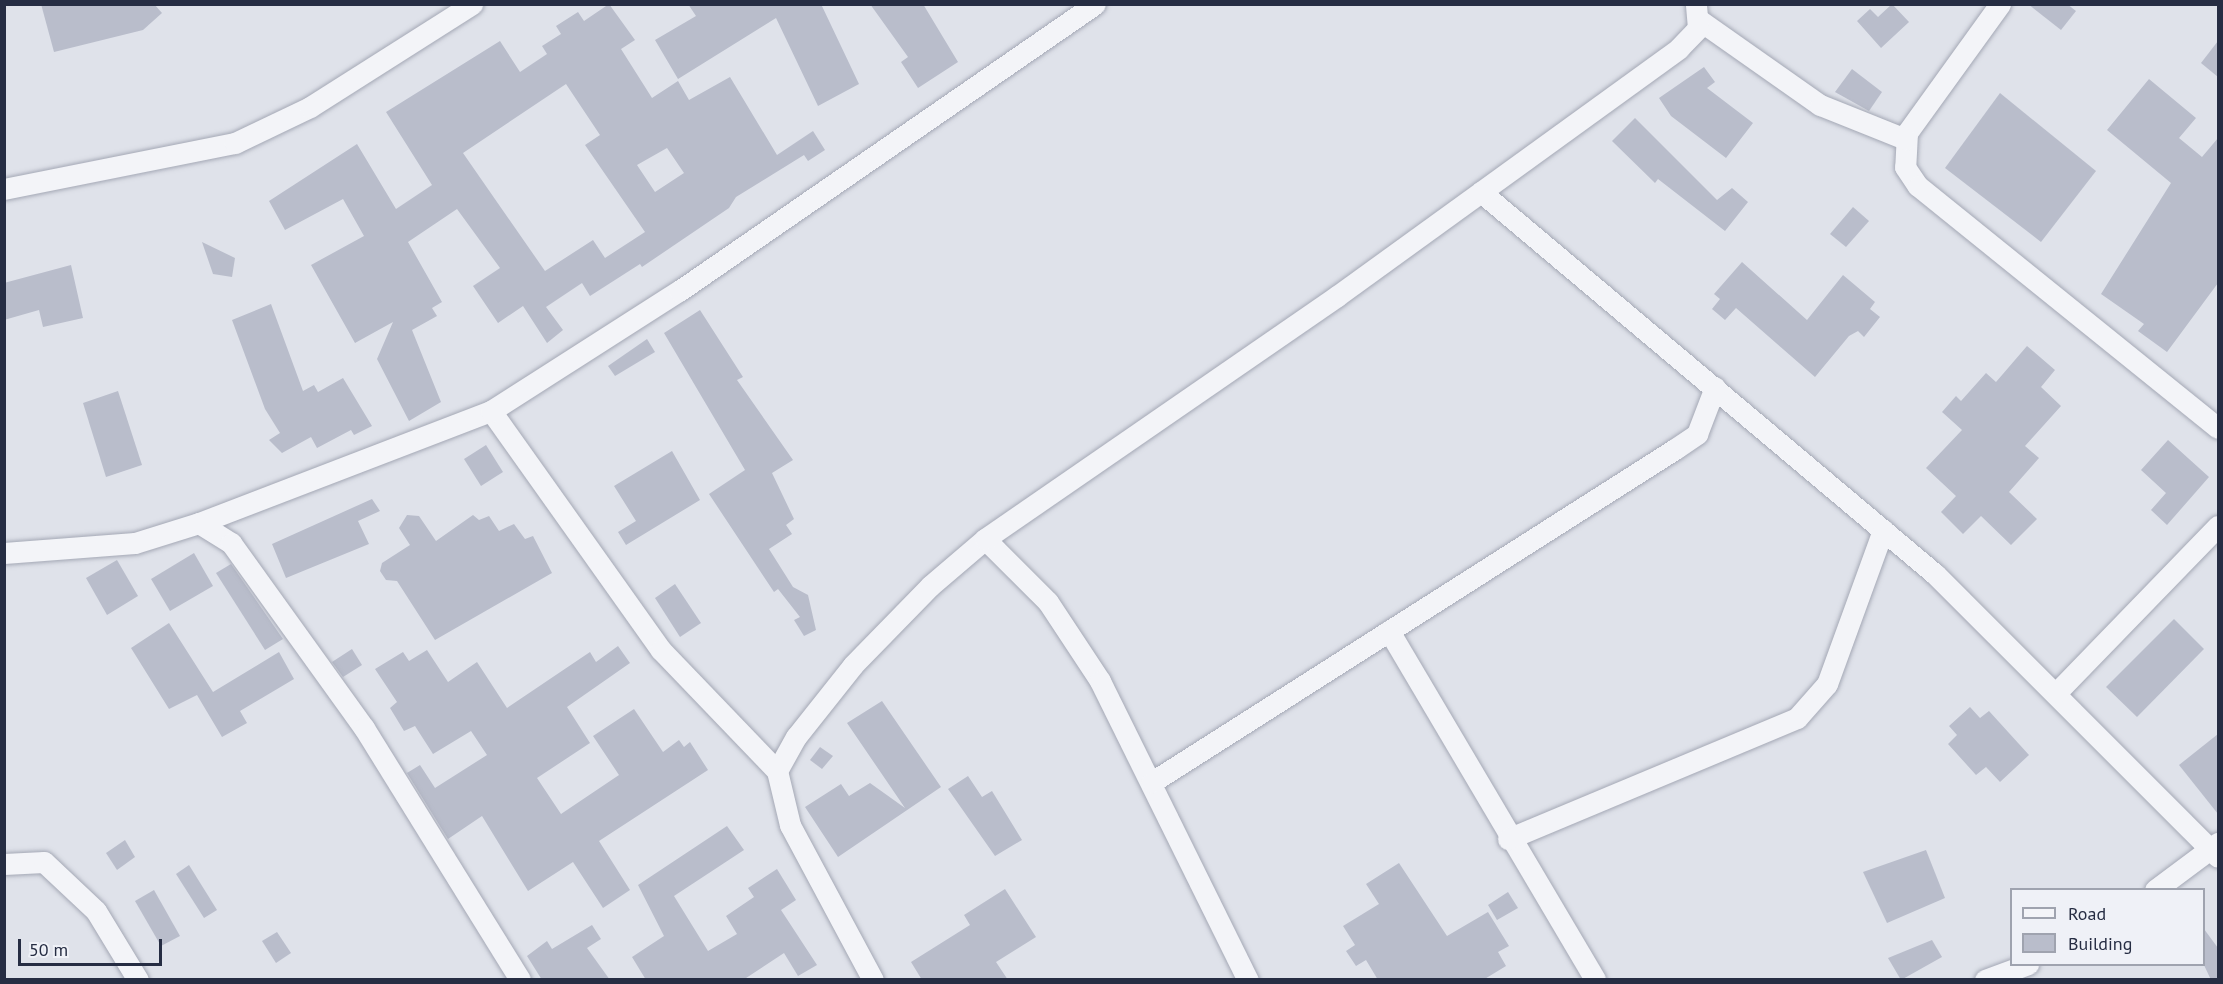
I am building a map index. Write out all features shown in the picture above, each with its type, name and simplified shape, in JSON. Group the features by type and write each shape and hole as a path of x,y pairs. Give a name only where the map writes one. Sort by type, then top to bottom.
{"street":[{"path":"4,189 235,143 310,107 472,4"},
{"path":"4,553 135,543 199,523 491,411 679,291 1095,4"},
{"path":"2000,4 1905,139 1905,167 1918,186 2218,428"},
{"path":"777,771 853,665 930,586 985,539 1481,192 1679,48 1697,12 1820,105 1905,139"},
{"path":"1481,192 1883,530 2057,692 2216,850 2159,888"},
{"path":"1152,782 1697,434 1715,387"},
{"path":"491,411 661,650 777,771 790,825 872,979"},
{"path":"199,523 231,543 277,602 364,728 520,980"},
{"path":"2057,692 2218,526"},
{"path":"1508,838 1797,718 1827,684 1883,530"},
{"path":"985,539 1048,602 1100,681 1248,980"},
{"path":"1389,631 1508,838 1595,980"},
{"path":"4,864 44,862 96,911 138,980"},
{"path":"1985,980 2023,966"}],"building":[{"path":"41,4 154,4 162,13 143,30 54,52"},
{"path":"609,4 635,40 621,49 652,98 678,81 689,100 730,77 777,155 813,131 825,150 808,161 804,155 736,197 729,208 642,267 640,264 590,296 582,283 546,307 563,330 547,343 523,306 498,323 473,286 500,268 457,209 408,242 442,302 432,308 437,316 412,330 441,402 409,421 377,359 393,322 355,343 311,265 364,236 343,199 285,230 269,201 357,144 396,209 432,185 386,112 500,41 520,72 547,54 542,46 561,34 556,26 578,12 584,21","holes":["566,84 600,135 585,145 645,232 605,258 593,240 545,271 463,153","667,148 684,173 655,192 637,165"]},
{"path":"688,4 821,4 859,84 818,106 776,18 678,79 655,40 696,16"},
{"path":"870,4 923,4 958,62 918,88 901,62 908,57"},
{"path":"1892,4 1909,22 1881,48 1857,21 1870,9 1878,17"},
{"path":"2028,4 2067,4 2076,11 2061,30"},
{"path":"2218,41 2218,77 2201,63"},
{"path":"1704,67 1715,82 1707,88 1753,123 1726,158 1671,116 1659,98"},
{"path":"1852,69 1882,92 1869,111 1835,92"},
{"path":"2149,79 2196,118 2179,138 2202,157 2218,138 2218,283 2167,352 2138,331 2144,324 2101,294 2171,183 2107,130"},
{"path":"2000,93 2096,171 2041,242 1945,168"},
{"path":"1635,118 1717,200 1732,188 1748,202 1725,231 1658,179 1655,183 1612,141"},
{"path":"1853,207 1869,221 1846,247 1830,234"},
{"path":"202,242 235,258 232,277 213,274"},
{"path":"1742,262 1807,320 1843,275 1875,302 1870,309 1880,317 1864,337 1858,331 1849,336 1815,377 1736,308 1725,320 1712,309 1720,299 1714,294"},
{"path":"71,265 83,318 43,327 39,310 4,320 4,283"},
{"path":"271,304 303,391 314,385 318,392 343,378 372,426 354,435 351,430 317,448 311,437 282,453 269,440 280,433 265,409 232,320"},
{"path":"700,310 743,377 737,380 793,460 772,473 794,519 786,525 792,534 769,549 793,587 808,595 816,630 804,636 794,620 800,617 778,589 774,592 709,494 745,470 664,333"},
{"path":"647,339 655,352 615,376 608,366"},
{"path":"2027,346 2055,370 2041,387 2061,406 2025,446 2039,458 2009,492 2037,519 2011,545 1981,516 1963,534 1941,512 1956,496 1926,468 1962,430 1942,412 1956,396 1961,401 1986,373 1996,382"},
{"path":"118,391 142,465 106,477 83,403"},
{"path":"2168,440 2209,477 2167,525 2151,510 2166,493 2141,470"},
{"path":"486,445 503,472 481,486 464,459"},
{"path":"672,451 700,500 626,545 618,532 636,521 614,486"},
{"path":"372,499 380,511 358,521 369,544 286,578 272,544"},
{"path":"407,515 419,516 436,541 473,515 479,520 489,516 499,531 514,524 525,539 533,536 552,573 435,640 397,581 386,580 380,571 382,563 410,545 399,528"},
{"path":"194,553 213,586 170,611 151,579"},
{"path":"117,560 138,596 107,615 86,578"},
{"path":"231,564 283,639 265,650 216,573"},
{"path":"675,584 701,623 680,637 655,598"},
{"path":"2174,619 2204,649 2137,717 2106,687"},
{"path":"169,623 213,692 279,652 294,679 240,711 247,723 222,737 197,695 169,709 131,648"},
{"path":"618,646 630,663 567,707 590,743 537,778 561,814 619,775 593,736 634,709 663,752 679,740 684,747 690,742 708,770 599,841 630,890 603,908 573,862 528,891 482,816 448,839 407,773 420,765 435,788 487,755 471,731 433,754 415,726 404,731 390,708 397,702 375,669 403,652 409,661 427,650 448,682 477,662 507,708 590,652 596,662"},
{"path":"352,649 362,665 343,677 332,662"},
{"path":"882,701 941,787 838,857 805,807 841,784 849,796 870,783 905,808 847,723"},
{"path":"1970,707 1980,718 1989,711 2029,755 2000,782 1986,767 1976,775 1948,744 1957,735 1949,726"},
{"path":"2218,734 2218,814 2179,765"},
{"path":"820,747 833,756 822,769 810,760"},
{"path":"968,776 982,797 992,791 1022,840 995,856 948,789"},
{"path":"727,826 744,850 674,896 708,951 737,934 726,916 754,897 748,888 777,869 796,900 781,910 817,965 798,976 784,953 743,980 646,980 632,957 664,936 638,885"},
{"path":"125,840 135,857 117,870 106,853"},
{"path":"1926,850 1945,898 1887,923 1863,872"},
{"path":"1399,863 1447,936 1488,912 1509,946 1498,952 1506,966 1483,980 1378,980 1366,960 1356,966 1346,951 1355,945 1343,926 1379,904 1366,884"},
{"path":"189,865 217,910 204,918 176,874"},
{"path":"1005,889 1036,937 996,962 1008,980 922,980 911,962 970,925 964,915"},
{"path":"154,890 180,936 161,946 135,901"},
{"path":"1508,892 1518,908 1497,920 1488,905"},
{"path":"592,925 601,939 587,948 610,980 542,980 527,956 547,941 552,949"},
{"path":"2205,930 2218,948 2218,980 2211,980 2204,966"},
{"path":"277,932 291,953 276,963 262,941"},
{"path":"1932,940 1942,957 1901,980 1888,958"}]}
